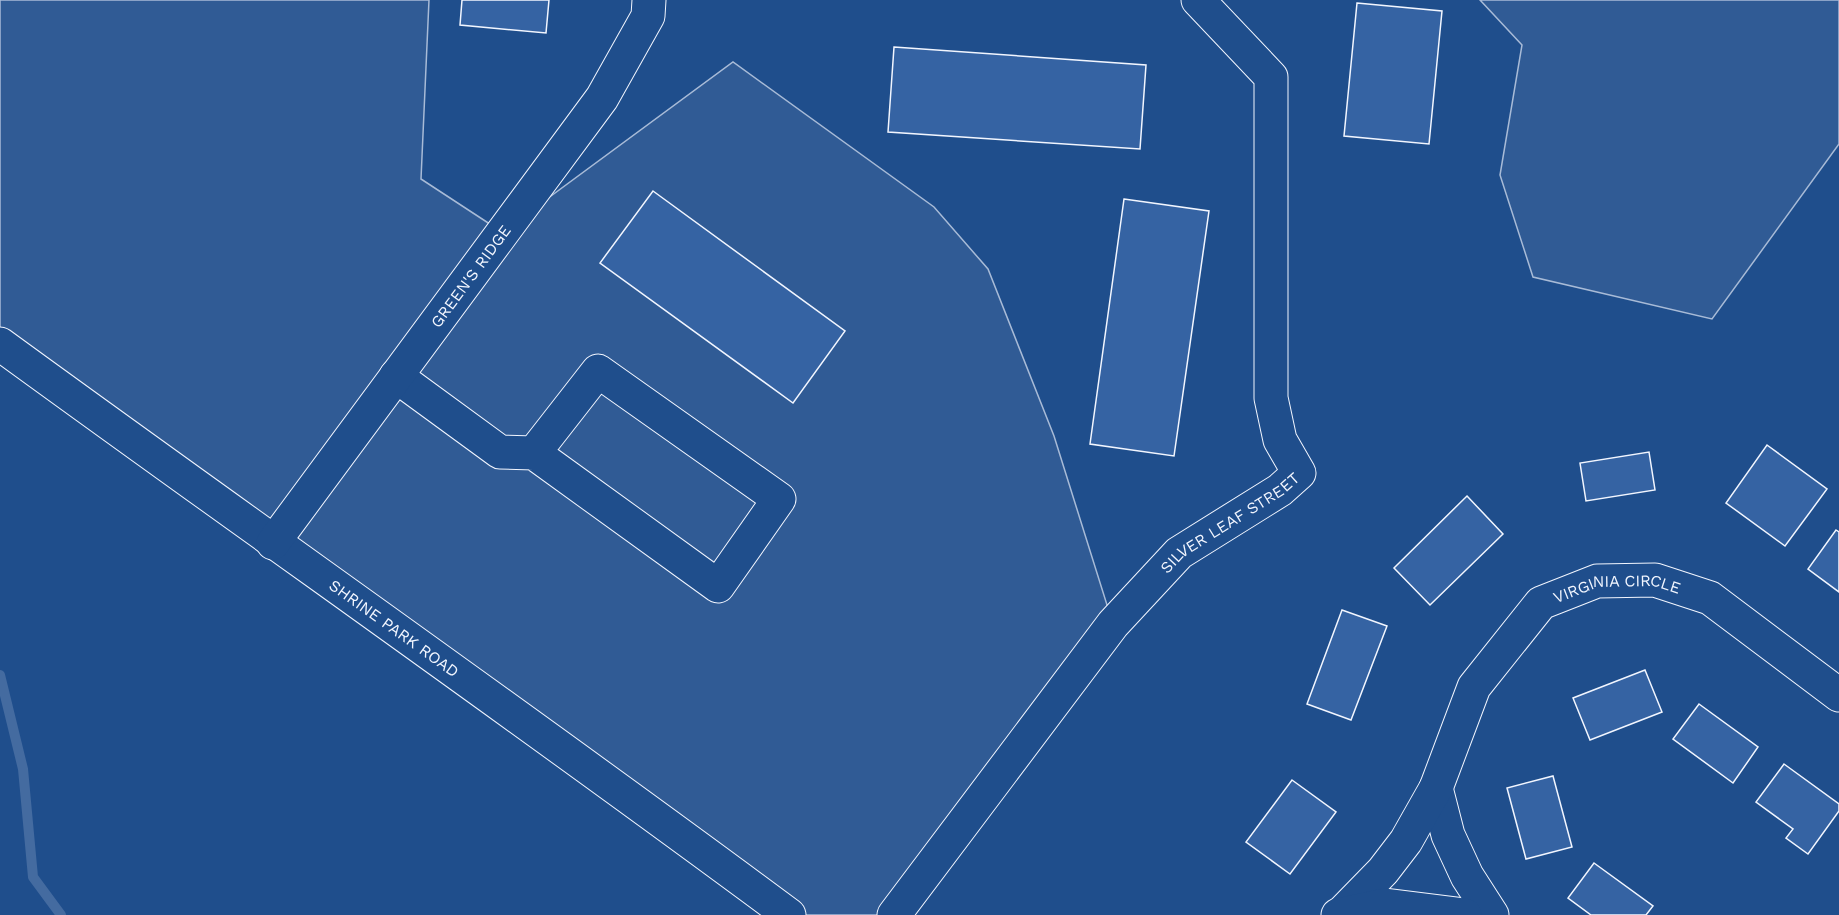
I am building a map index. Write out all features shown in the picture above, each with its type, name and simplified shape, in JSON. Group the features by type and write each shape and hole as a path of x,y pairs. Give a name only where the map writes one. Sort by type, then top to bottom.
{"street":[{"name":"GREEN'S RIDGE","path":"273,543 602,98 648,16 649,0"},
{"name":"SILVER LEAF STREET","path":"894,915 1113,624 1179,553 1280,490 1299,473 1280,440 1271,398 1271,77 1198,0"},
{"name":"SHRINE PARK ROAD","path":"11,352 273,543 605,778 789,915"},
{"path":"396,376 500,452 534,453 718,586 779,499 598,371 534,453"},
{"name":"VIRGINIA CIRCLE","path":"1340,914 1383,871 1407,840 1436,788 1474,687 1541,603 1597,581 1655,580 1710,598 1839,695"},
{"path":"1436,788 1448,836 1467,876 1492,915"},
{"path":"1340,914 1385,905 1465,915"}],"shaded area":[{"path":"0,0 429,0 421,179 502,232 733,62 934,207 988,269 1054,436 1113,624 894,915 787,915 0,344"},
{"path":"1480,0 1839,0 1839,144 1712,319 1533,277 1500,175 1522,45"}],"building":[{"path":"462,0 549,0 546,33 460,25"},
{"path":"1357,3 1442,11 1429,144 1344,136"},
{"path":"894,47 1146,65 1140,149 888,132"},
{"path":"653,191 845,331 793,403 600,263"},
{"path":"1124,199 1209,211 1174,456 1090,444"},
{"path":"1767,445 1827,489 1785,546 1726,503"},
{"path":"1649,452 1655,490 1586,501 1580,463"},
{"path":"1467,496 1503,534 1430,605 1394,568"},
{"path":"1836,530 1839,532 1839,592 1808,569"},
{"path":"1342,610 1387,626 1351,720 1307,704"},
{"path":"1645,670 1662,712 1590,740 1573,698"},
{"path":"1699,704 1758,747 1733,783 1673,739"},
{"path":"1784,764 1839,804 1839,811 1808,854 1786,838 1793,829 1756,802"},
{"path":"1553,776 1572,847 1526,859 1507,788"},
{"path":"1292,780 1336,812 1290,874 1246,842"},
{"path":"1594,863 1653,906 1646,915 1591,915 1568,898"}],"waterway":[{"path":"0,675 23,769 33,877 61,915"}]}
